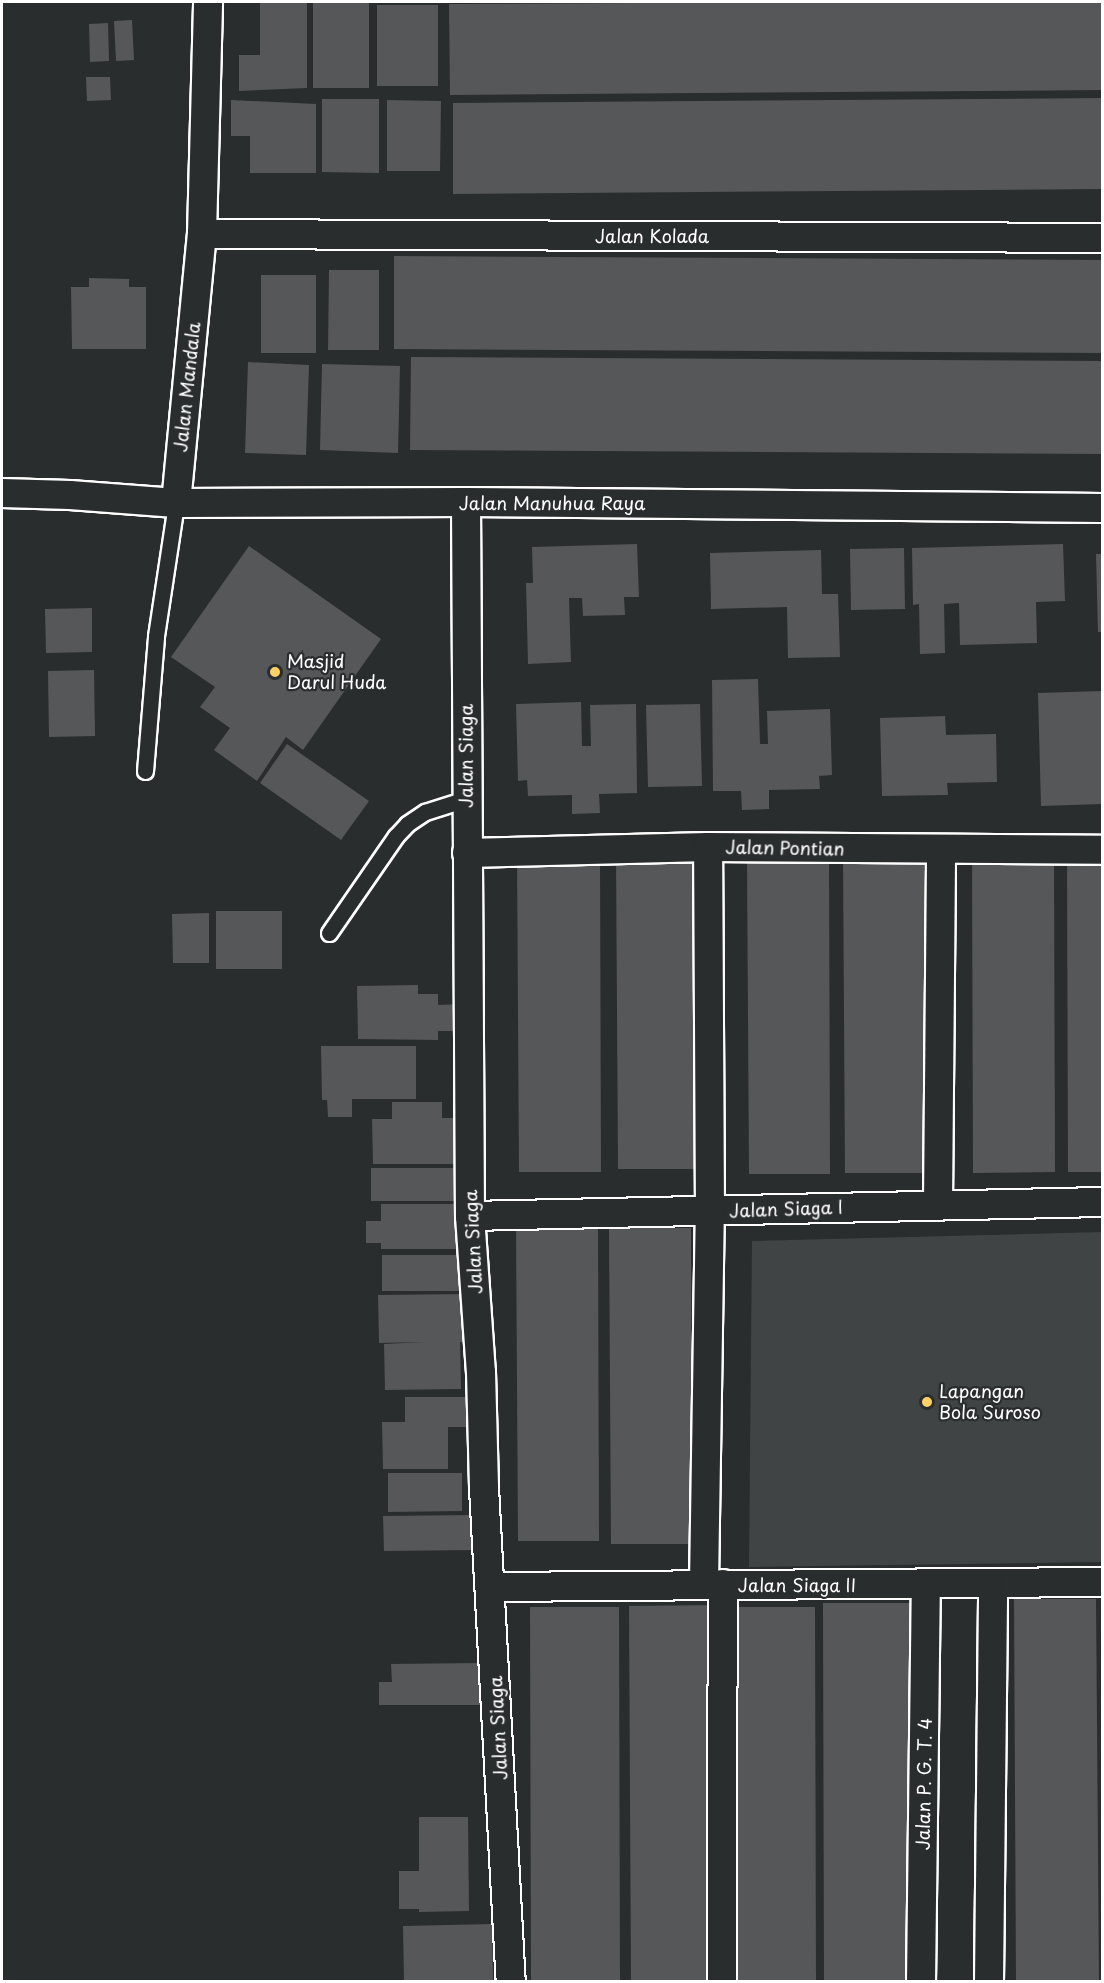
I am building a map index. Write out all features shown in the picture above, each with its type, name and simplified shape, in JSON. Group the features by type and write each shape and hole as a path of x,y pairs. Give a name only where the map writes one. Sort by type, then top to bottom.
{"street":[{"name":"Jalan Mandala","path":"176,503 202,234 208,2"},
{"name":"Jalan Kolada","path":"202,234 1102,238"},
{"name":"Jalan Manuhua Raya","path":"2,493 70,495 176,503 466,502 1102,508"},
{"name":"Jalan Siaga","path":"466,502 470,1216 511,1982"},
{"name":"Jalan Pontian","path":"467,853 708,847 941,851 1102,850"},
{"path":"708,847 713,1584 722,1982"},
{"path":"938,1204 941,851"},
{"name":"Jalan Siaga I","path":"470,1216 1102,1202"},
{"name":"Jalan Siaga II","path":"491,1587 713,1584 926,1586 1102,1582"},
{"path":"989,1982 993,1584"},
{"name":"Jalan P. G. T. 4","path":"921,1982 926,1586"}],"lane":[{"name":"Jalan Mandala","path":"145,771 156,636 176,503"},
{"path":"328,933 396,836 407,824 426,812 466,799"}],"shaded area":[{"name":"Lapangan Bola Suroso","path":"1102,1232 1102,1562 749,1567 752,1241"}],"building":[{"path":"313,2 369,2 369,88 313,88"},
{"path":"1102,2 1102,90 450,95 449,4"},
{"path":"260,3 307,3 307,88 239,91 239,55 260,55"},
{"path":"377,5 438,5 438,86 377,86"},
{"path":"132,20 134,60 116,61 114,21"},
{"path":"108,23 109,61 90,62 89,24"},
{"path":"86,77 110,77 111,100 87,101"},
{"path":"1102,98 1102,189 453,194 453,103"},
{"path":"322,99 379,99 379,173 322,172"},
{"path":"231,100 316,104 316,173 250,173 250,136 231,136"},
{"path":"387,100 441,101 440,171 387,171"},
{"path":"394,256 1102,260 1102,353 394,349"},
{"path":"329,270 379,270 379,350 328,350"},
{"path":"261,275 316,275 316,353 261,353"},
{"path":"89,278 129,279 129,287 146,287 146,349 72,349 71,287 89,287"},
{"path":"411,357 1102,361 1102,454 410,450"},
{"path":"248,362 309,365 306,455 245,453"},
{"path":"322,364 400,366 398,453 320,450"},
{"path":"637,544 639,597 624,597 625,615 583,616 582,598 569,598 571,662 528,664 526,583 533,583 532,547"},
{"path":"1063,544 1065,601 1036,602 1037,643 960,645 959,603 944,604 945,653 920,654 919,604 913,605 912,548"},
{"name":"Masjid Darul Huda","path":"249,546 381,639 303,750 286,737 257,781 214,750 230,728 200,707 215,687 171,657"},
{"path":"904,548 905,609 851,610 850,549"},
{"path":"821,550 822,594 838,594 840,657 788,658 787,607 711,609 710,553"},
{"path":"1096,554 1102,554 1102,632 1098,632"},
{"path":"92,608 92,652 46,653 45,609"},
{"path":"94,670 95,736 49,737 48,671"},
{"path":"758,679 760,744 768,744 767,711 830,709 832,775 819,776 820,789 769,790 769,809 742,810 741,791 713,791 712,680"},
{"path":"1102,691 1102,804 1041,806 1038,693"},
{"path":"581,702 582,746 591,746 590,705 636,704 637,793 599,794 600,813 572,814 572,795 528,796 527,780 518,781 516,704"},
{"path":"700,704 702,786 648,787 646,705"},
{"path":"945,716 946,735 996,734 997,782 947,783 948,795 882,796 880,718"},
{"path":"287,744 369,801 341,840 260,783"},
{"path":"616,853 698,853 699,1169 618,1169"},
{"path":"517,856 600,856 601,1172 519,1172"},
{"path":"1067,856 1102,856 1102,1172 1068,1172"},
{"path":"843,857 925,857 926,1173 845,1173"},
{"path":"972,857 1054,857 1055,1172 973,1173"},
{"path":"747,858 829,858 830,1174 749,1174"},
{"path":"216,911 282,911 282,969 216,969"},
{"path":"209,913 209,963 173,963 172,914"},
{"path":"418,985 418,994 438,994 438,1005 461,1004 461,1031 438,1031 438,1040 358,1039 357,986"},
{"path":"321,1046 416,1046 416,1099 352,1099 352,1117 328,1117 327,1100 322,1100"},
{"path":"392,1102 442,1102 442,1118 455,1118 455,1164 373,1164 372,1119 392,1119"},
{"path":"371,1168 457,1168 458,1201 371,1201"},
{"path":"381,1204 464,1204 464,1249 381,1249 381,1243 366,1243 366,1221 381,1221"},
{"path":"516,1225 598,1225 599,1541 518,1541"},
{"path":"609,1228 691,1228 692,1544 611,1544"},
{"path":"382,1255 466,1255 467,1291 382,1291"},
{"path":"470,1294 471,1342 460,1342 461,1389 385,1390 384,1344 425,1342 379,1343 378,1295"},
{"path":"405,1397 468,1397 469,1427 448,1427 448,1469 383,1469 382,1422 405,1422"},
{"path":"388,1473 462,1473 462,1511 388,1512"},
{"path":"474,1515 474,1550 384,1551 383,1516"},
{"path":"1014,1599 1096,1599 1099,1982 1016,1982"},
{"path":"823,1603 912,1603 913,1982 824,1982"},
{"path":"718,1605 720,1982 631,1982 629,1606"},
{"path":"530,1607 619,1607 620,1982 531,1982"},
{"path":"726,1607 815,1607 816,1982 727,1982"},
{"path":"479,1663 480,1705 379,1705 379,1682 392,1682 391,1664"},
{"path":"419,1817 468,1817 469,1911 419,1912 419,1909 399,1909 399,1871 419,1871"},
{"path":"492,1924 493,1982 404,1981 403,1926"}],"place":[{"name":"Masjid Darul Huda","path":"275,672"},
{"name":"Lapangan Bola Suroso","path":"927,1402"}]}
